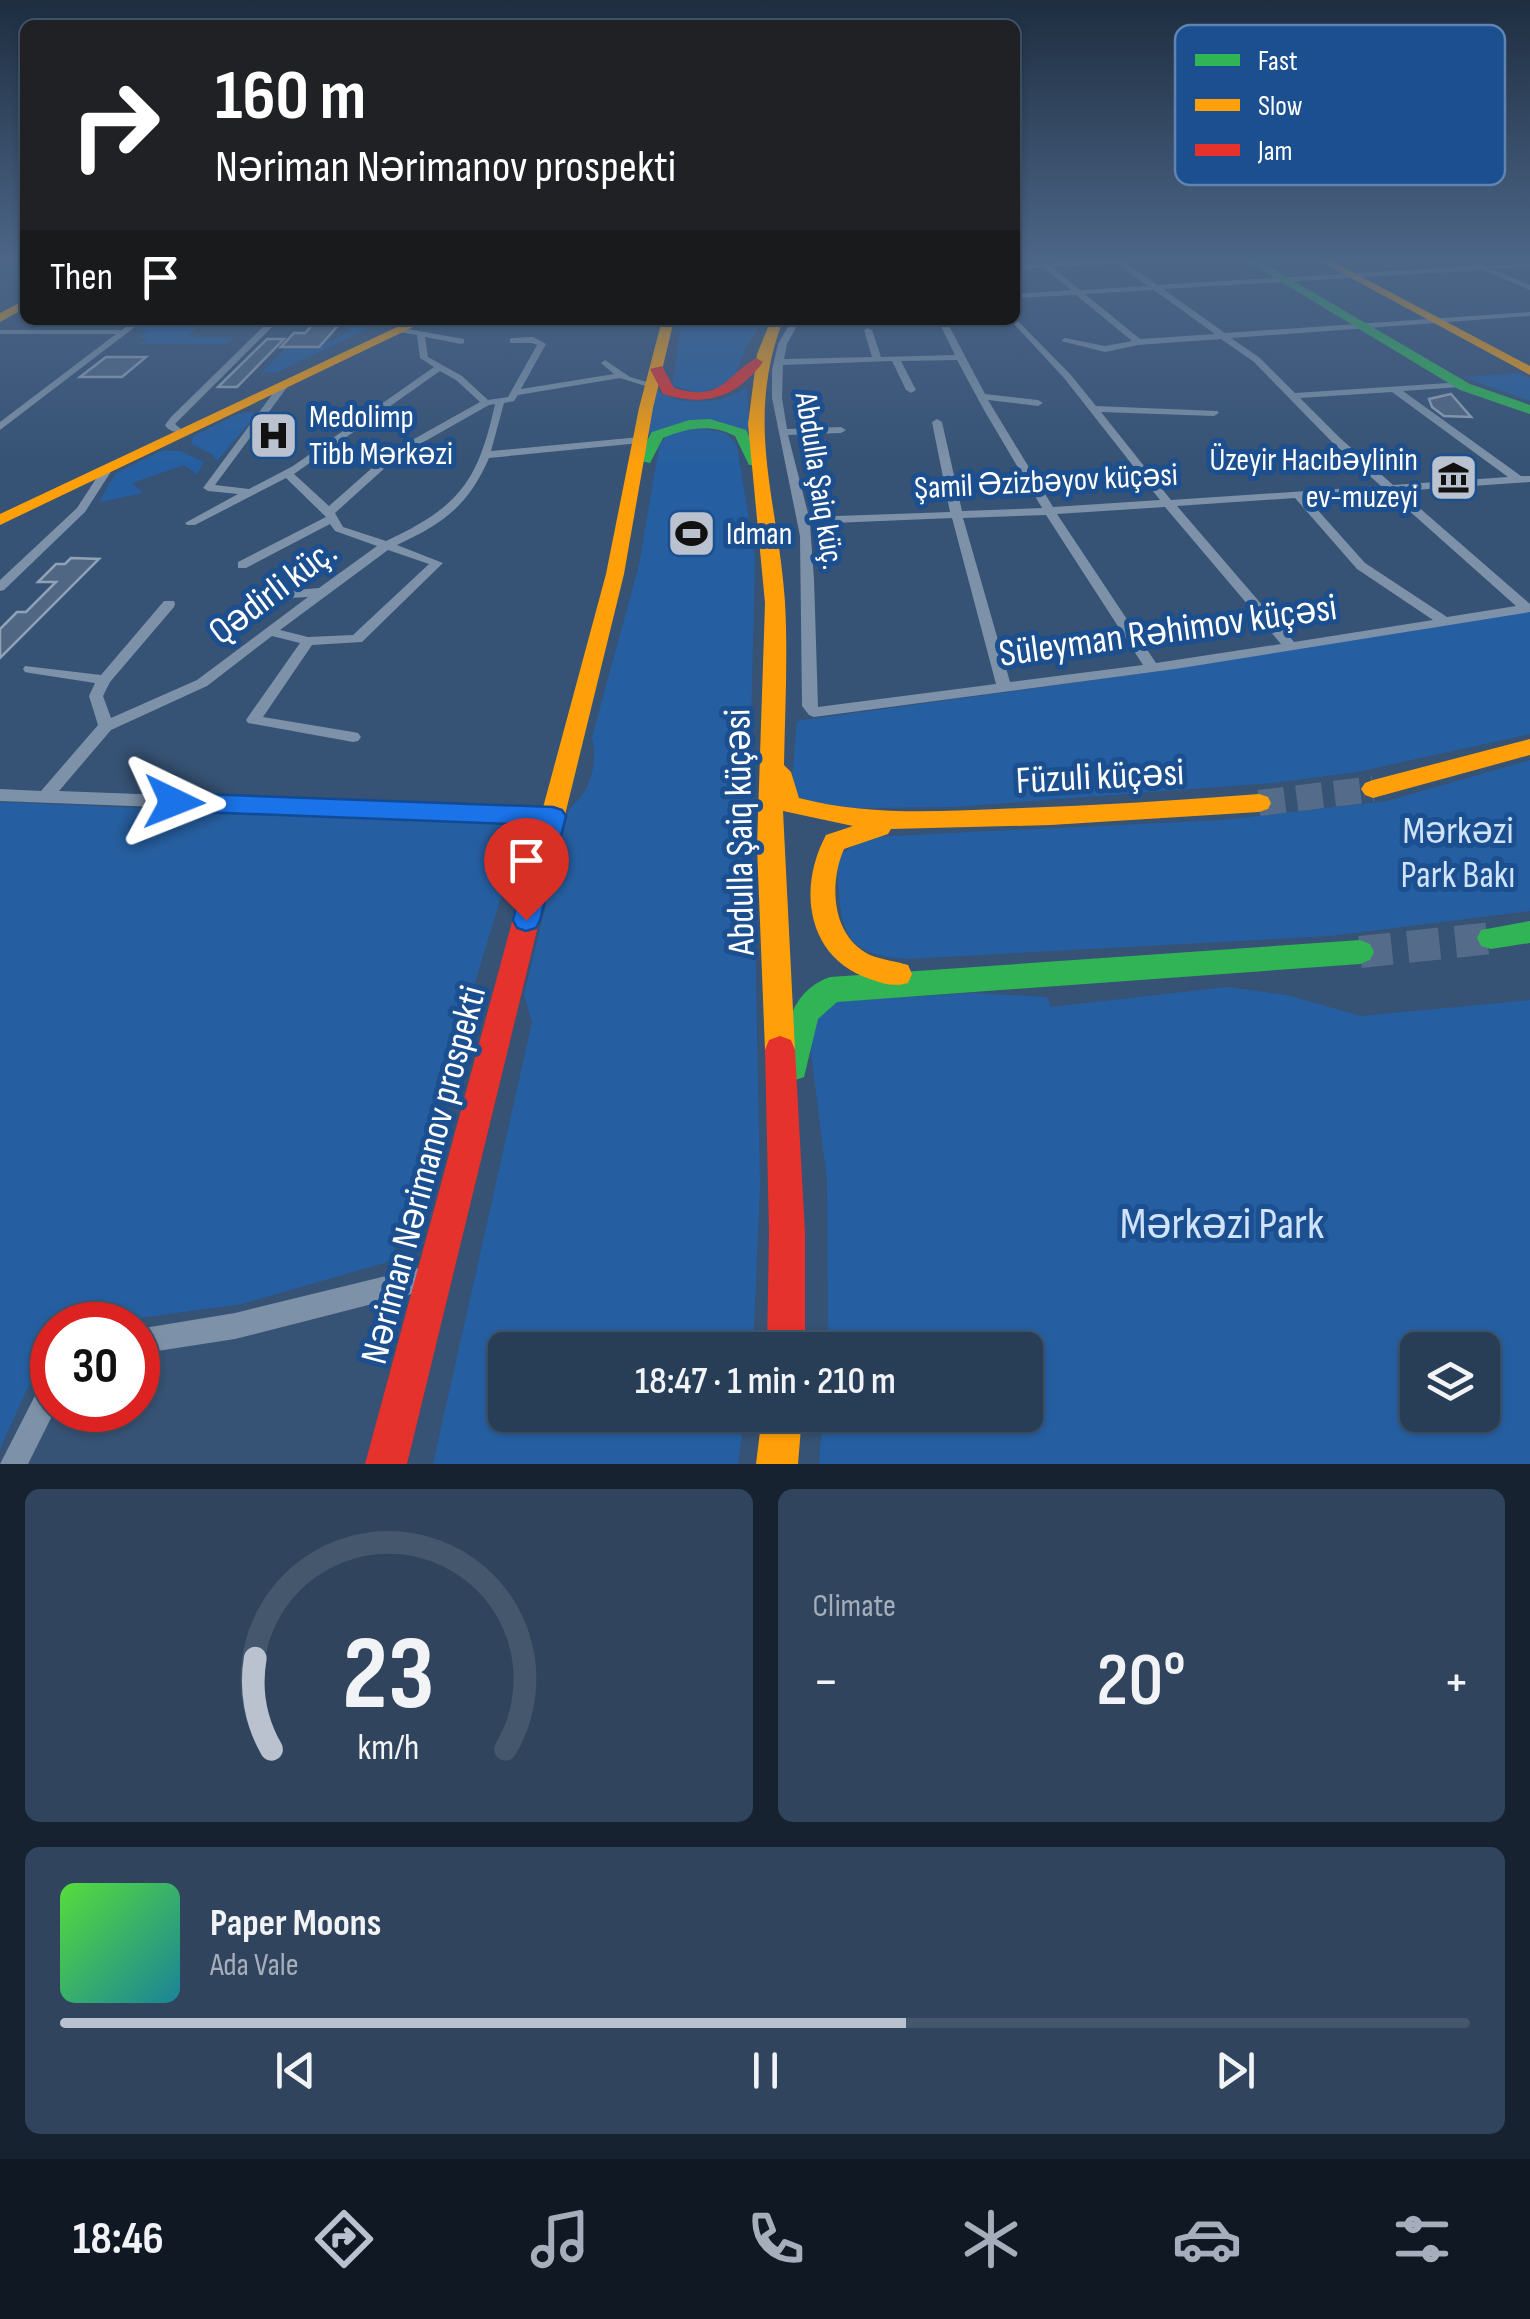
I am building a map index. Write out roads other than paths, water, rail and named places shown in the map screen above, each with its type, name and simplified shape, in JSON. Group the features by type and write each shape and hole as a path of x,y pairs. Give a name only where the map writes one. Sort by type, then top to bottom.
{"main road":[{"name":"Nəriman Nərimanov prospekti","path":"386,1464 632,498 640,440 667,326"},
{"name":"Abdulla Şaiq küçəsi","path":"775,326 754,396 760,476 774,572 771,868 789,1242 786,1332"},
{"path":"1364,326 1467,387 1530,407"},
{"path":"1447,326 1530,372"},
{"path":"0,512 406,327"},
{"path":"0,520 406,327"},
{"path":"655,377 668,391 708,398 738,388 767,362"},
{"path":"632,498 650,441 677,426 706,424 739,432 747,441 760,476"},
{"path":"27,508 56,500 75,503 81,510"},
{"path":"772,742 786,799 795,809 832,816 944,819"},
{"path":"1373,789 1530,746"},
{"name":"Füzuli küçəsi","path":"944,819 1259,803"},
{"path":"944,819 864,830 835,842 826,855 824,876 832,935 844,953 878,971 997,977"},
{"path":"1491,938 1530,932"},
{"path":"785,1152 796,1036 802,1013 813,997 854,986 1360,952"},
{"path":"777,1464 780,1432"}],"street":[{"path":"0,426 132,326"},
{"path":"176,429 170,425 174,419 269,326"},
{"name":"Abdulla Şaiq küç.","path":"792,326 767,362 776,385 804,520 809,706 814,712"},
{"path":"945,326 1051,511 1152,668"},
{"path":"1020,326 1292,648"},
{"path":"1119,326 1138,342"},
{"path":"1210,326 1257,360 1392,490 1528,608"},
{"path":"1065,341 1106,352 1138,342 1359,326"},
{"path":"406,327 461,341"},
{"path":"406,327 424,358 460,378 493,404"},
{"path":"868,330 878,361"},
{"path":"0,332 124,332"},
{"path":"513,341 534,340 542,344 515,393"},
{"path":"767,362 960,357"},
{"path":"896,360 911,390"},
{"path":"605,362 621,375"},
{"path":"191,522 288,474 439,368"},
{"path":"242,565 330,515 393,455 515,393 621,375 655,377"},
{"path":"253,492 208,488 283,386"},
{"path":"1291,396 1467,387"},
{"path":"1394,390 1524,479 1530,489"},
{"path":"983,398 1038,402"},
{"name":"Qədirli küç.","path":"45,797 106,726 190,691 385,546 406,539 453,508 483,454 493,404"},
{"path":"218,416 254,408 262,412 262,418"},
{"path":"1092,410 1214,413"},
{"path":"937,422 957,516 1004,687"},
{"path":"783,432 842,430"},
{"path":"483,454 640,440"},
{"path":"0,587 81,510 106,470"},
{"path":"270,632 308,641 358,640 437,566 435,562 350,536 288,474"},
{"name":"Şamil Əzizbəyov küçəsi","path":"804,520 1051,511 1524,479"},
{"path":"1299,496 1360,566 1444,622"},
{"path":"289,594 322,592"},
{"path":"106,726 96,696 104,680 169,604"},
{"name":"Süleyman Rəhimov küçəsi","path":"814,712 1292,648 1528,608"},
{"path":"308,641 254,720 353,737"},
{"path":"30,669 104,680"},
{"path":"0,794 553,816"},
{"path":"160,1338 235,1326 434,1277"},
{"path":"14,1464 30,1432"}],"tunnel":[{"path":"1259,803 1373,789"},
{"path":"1360,952 1491,938"}],"place":[{"name":"Medolimp Tibb Mərkəzi","path":"274,435"},
{"name":"Üzeyir Hacıbəylinin ev-muzeyi","path":"1453,478"},
{"name":"Idman","path":"691,534"}],"park label":[{"name":"Mərkəzi Park Bakı","path":"1458,853"},
{"name":"Mərkəzi Park","path":"1222,1224"}]}
